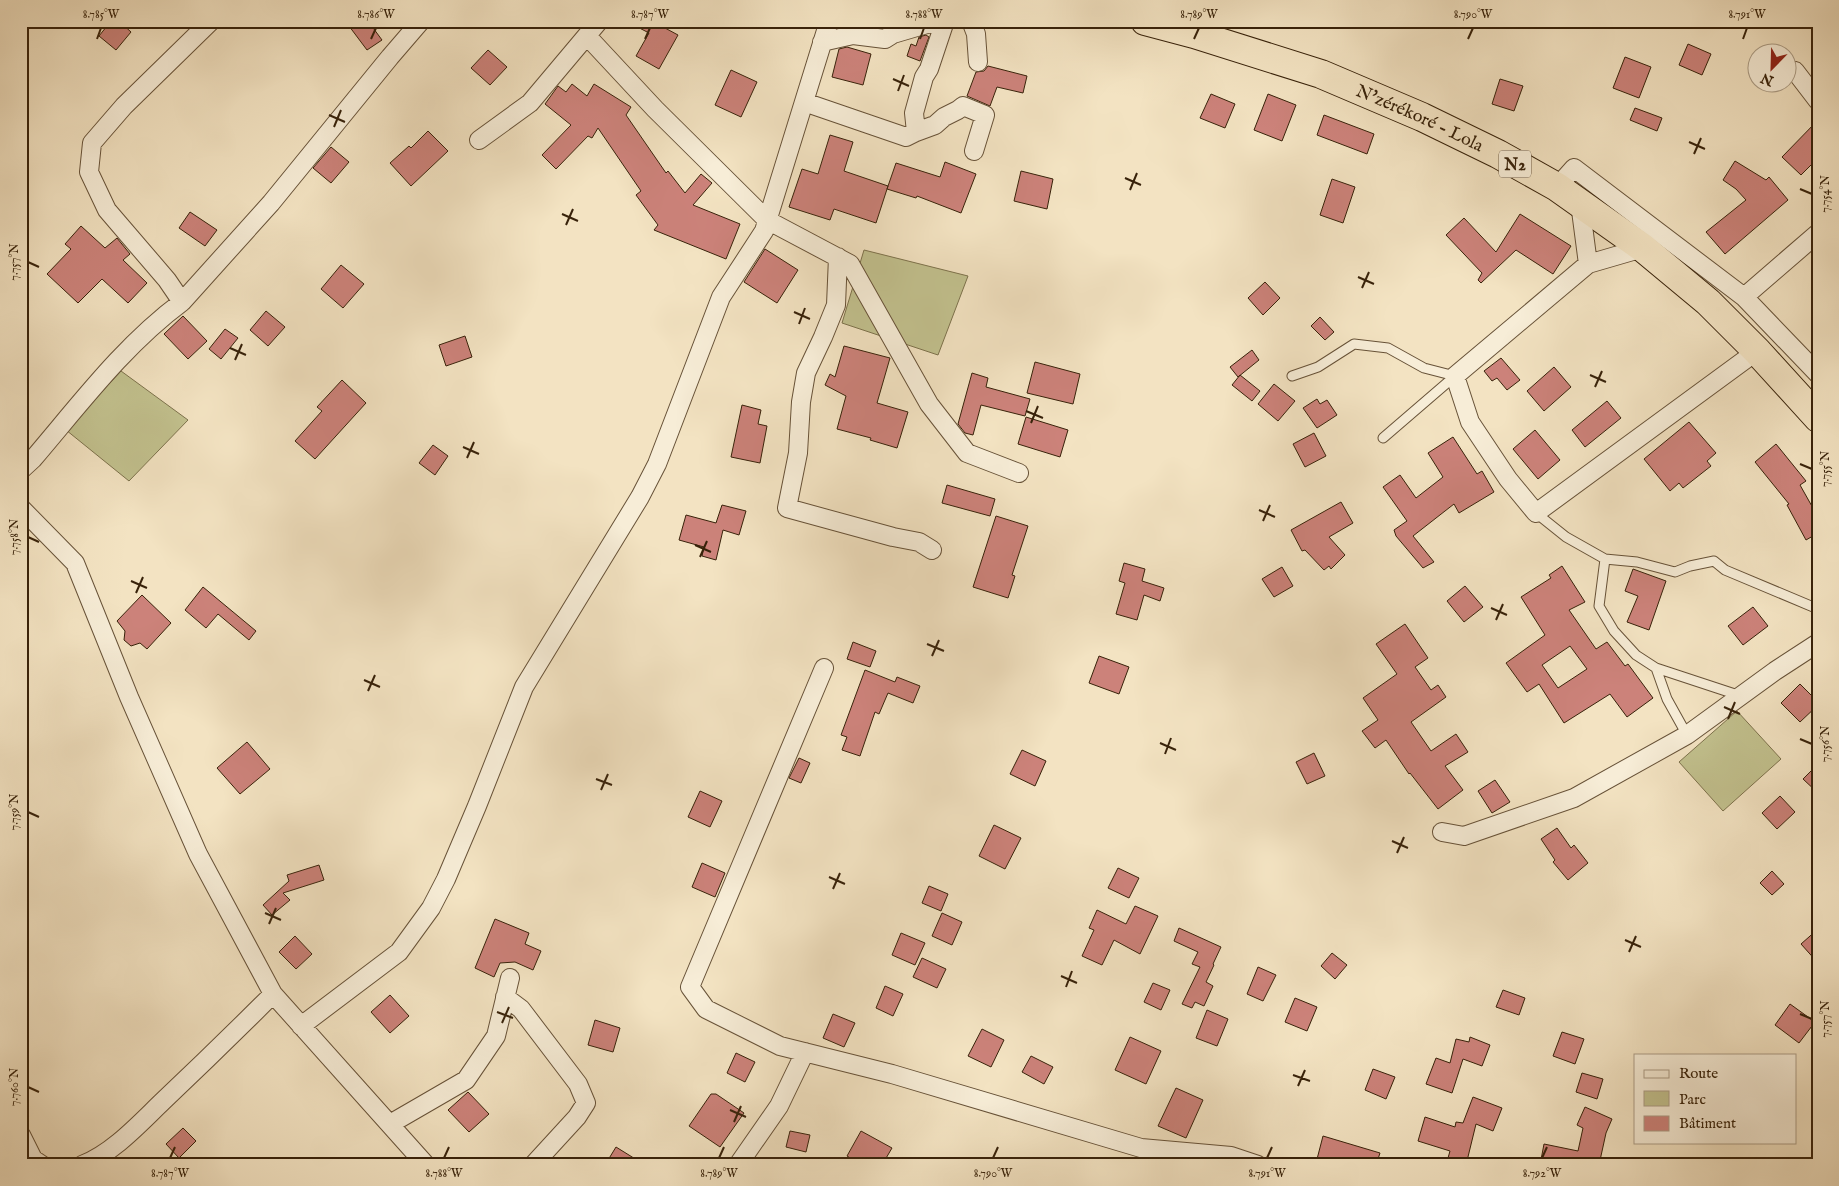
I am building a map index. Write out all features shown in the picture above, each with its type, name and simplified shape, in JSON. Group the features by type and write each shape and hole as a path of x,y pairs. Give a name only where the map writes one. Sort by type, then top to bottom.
{"highway":[{"name":"N'zérékoré - Lola","path":"1145,21 1194,28 1330,78 1422,117 1498,154 1557,187 1643,248 1708,302 1757,351 1818,418"}],"street":[{"path":"182,302 167,280 107,210 89,172 92,143 124,106 211,21"},
{"path":"21,470 40,451 130,347 160,319 182,302 271,202 390,57 422,21"},
{"path":"479,140 530,103 599,21"},
{"path":"301,1026 399,952 431,908 478,806 524,687 640,497 657,464 721,297 764,231 829,21"},
{"path":"822,42 853,35 885,39 893,34 937,21"},
{"path":"916,132 914,113 924,77 929,69 945,21"},
{"path":"971,21 976,34 978,62"},
{"path":"587,36 655,109 767,220 850,264 929,404 967,453 1019,473"},
{"path":"1796,72 1818,101"},
{"path":"804,102 906,137 935,125 962,106 985,115 974,151"},
{"path":"1557,187 1574,168 1744,297 1818,374"},
{"path":"1580,203 1588,264"},
{"path":"1744,297 1818,233"},
{"path":"1643,248 1588,264 1455,376 1470,422 1508,479 1536,512 1757,351"},
{"path":"838,257 836,304 806,372 801,402 798,454 787,508 893,537 919,542 932,550"},
{"path":"21,508 75,564 129,697 198,854 273,994 426,1165"},
{"path":"1442,832 1464,836 1574,798 1687,735 1818,643"},
{"path":"824,668 690,987 706,1009 780,1046 892,1074 1141,1148 1230,1156 1258,1165"},
{"path":"390,1124 466,1080 496,1036 510,978"},
{"path":"82,1165 90,1162 125,1138 273,994"},
{"path":"505,997 521,1009 578,1084 586,1102 577,1117 533,1165"},
{"path":"738,1165 780,1106 805,1052"},
{"path":"21,1135 33,1159 42,1165"}],"lane":[{"path":"1292,376 1318,368 1354,344 1388,348 1424,368 1455,376"},
{"path":"1383,438 1455,376"},
{"path":"1536,512 1566,537 1605,559 1637,562 1675,572 1690,566 1714,561 1726,570 1818,609"},
{"path":"1605,559 1599,606 1614,632 1636,655 1656,668 1741,696"},
{"path":"1656,668 1667,699 1687,735"}],"green space":[{"path":"864,250 968,276 938,355 842,323"},
{"path":"121,371 188,420 129,481 66,430"},
{"path":"1737,711 1781,759 1723,811 1679,762"}],"building":[{"path":"111,21 119,21 131,32 116,50 99,36"},
{"path":"356,21 368,21 382,40 367,50 349,26"},
{"path":"626,21 652,21 678,35 659,69 636,56 649,33"},
{"path":"926,35 929,37 920,61 907,56 911,44 916,46 919,37"},
{"path":"1688,44 1711,54 1702,75 1679,65"},
{"path":"847,47 871,54 863,85 832,77 839,49"},
{"path":"488,50 507,67 490,85 471,68"},
{"path":"1625,57 1651,67 1639,98 1613,88"},
{"path":"988,66 1027,76 1023,93 997,87 990,106 967,96 976,72 984,71"},
{"path":"731,70 757,82 741,117 715,105"},
{"path":"1500,79 1523,86 1514,111 1492,104"},
{"path":"572,84 587,96 594,84 631,107 626,115 666,173 668,171 685,193 701,174 712,183 693,205 740,224 726,259 654,230 658,225 636,195 641,191 598,128 592,138 588,136 556,169 542,155 571,125 545,104 558,86 566,92"},
{"path":"1211,94 1235,104 1225,128 1200,118"},
{"path":"1268,94 1296,105 1282,141 1254,130"},
{"path":"1635,108 1662,118 1657,131 1630,120"},
{"path":"1324,115 1374,134 1367,154 1317,135"},
{"path":"1818,120 1818,158 1801,175 1782,157"},
{"path":"428,131 448,151 411,186 390,163 409,146 411,148"},
{"path":"830,135 853,142 844,171 888,186 876,223 834,209 830,220 789,207 802,169 818,174"},
{"path":"331,147 349,162 331,183 313,168"},
{"path":"1735,161 1766,180 1769,177 1788,200 1725,254 1706,232 1746,200 1736,189 1723,180"},
{"path":"945,162 976,174 961,213 917,196 916,198 887,189 896,163 940,177"},
{"path":"1021,171 1053,179 1047,209 1014,201"},
{"path":"1332,179 1355,187 1343,223 1320,215"},
{"path":"190,212 217,230 205,246 179,228"},
{"path":"1520,214 1571,246 1553,274 1516,250 1481,283 1478,280 1482,273 1446,235 1464,218 1496,252"},
{"path":"81,226 105,248 117,238 130,254 123,260 147,283 128,303 102,279 78,303 47,274 71,249 65,244"},
{"path":"765,249 798,270 777,303 744,282"},
{"path":"341,265 364,284 343,308 321,289"},
{"path":"1265,282 1280,298 1263,315 1248,298"},
{"path":"266,311 285,327 268,346 250,330"},
{"path":"183,316 207,341 188,359 164,334"},
{"path":"1320,317 1334,332 1325,340 1311,326"},
{"path":"225,329 238,338 221,359 209,349"},
{"path":"465,336 472,357 446,366 439,345"},
{"path":"844,346 890,358 877,403 908,412 897,448 870,440 871,438 837,429 846,396 825,385 830,374 835,377"},
{"path":"1252,350 1259,360 1238,377 1230,367"},
{"path":"1501,358 1520,380 1507,390 1497,378 1492,381 1484,371"},
{"path":"1035,362 1080,374 1073,404 1027,393"},
{"path":"1554,367 1571,387 1544,411 1527,391"},
{"path":"972,373 988,378 986,387 1030,399 1025,416 981,405 973,435 965,433 958,424"},
{"path":"1240,375 1260,391 1252,401 1232,385"},
{"path":"342,380 366,403 315,459 295,441 322,411 317,407"},
{"path":"1274,384 1295,401 1278,421 1258,404"},
{"path":"1317,399 1320,404 1327,400 1337,415 1317,428 1303,408"},
{"path":"1607,401 1621,418 1585,447 1572,430"},
{"path":"742,405 761,410 758,424 767,426 760,463 731,457"},
{"path":"1026,417 1068,430 1060,457 1018,444"},
{"path":"1689,422 1716,453 1707,461 1711,466 1683,488 1679,483 1670,491 1644,459"},
{"path":"1535,430 1560,460 1538,479 1513,449"},
{"path":"1314,433 1326,456 1305,467 1293,444"},
{"path":"1453,437 1477,474 1482,471 1494,492 1459,513 1454,504 1413,536 1434,562 1423,568 1396,536 1394,530 1407,521 1383,487 1400,475 1416,498 1443,477 1428,453"},
{"path":"1776,444 1806,481 1800,485 1818,517 1818,533 1806,540 1787,505 1789,504 1755,462"},
{"path":"433,445 448,456 435,475 419,463"},
{"path":"947,485 995,499 990,516 942,503"},
{"path":"1341,502 1353,523 1329,537 1345,555 1331,569 1329,566 1324,570 1305,550 1302,551 1291,530"},
{"path":"722,505 746,511 739,535 723,530 716,560 702,556 704,547 679,540 686,515 716,523"},
{"path":"996,516 1028,526 1012,575 1015,576 1008,598 973,587"},
{"path":"1124,563 1145,569 1142,581 1164,588 1160,601 1144,595 1137,620 1116,614 1125,583 1119,581"},
{"path":"1562,566 1585,602 1569,610 1596,649 1607,642 1625,666 1628,664 1653,698 1627,717 1610,694 1564,723 1539,684 1527,692 1506,663 1545,635 1521,597 1551,578 1549,575","holes":["1570,646 1587,669 1558,688 1542,665"]},
{"path":"1282,567 1293,586 1274,597 1262,579"},
{"path":"1633,569 1666,581 1649,630 1627,622 1638,596 1625,591"},
{"path":"1465,586 1483,607 1464,622 1447,601"},
{"path":"203,587 256,631 249,640 218,614 206,628 185,610"},
{"path":"142,595 171,623 147,649 140,643 131,646 124,640 125,631 117,621"},
{"path":"1753,607 1768,626 1743,645 1728,626"},
{"path":"1405,624 1428,658 1415,667 1431,690 1438,685 1446,697 1411,722 1431,751 1456,734 1468,752 1445,766 1463,790 1438,809 1409,774 1386,740 1375,748 1362,731 1378,720 1363,698 1397,674 1376,644"},
{"path":"853,642 876,651 870,667 847,659"},
{"path":"1099,656 1129,667 1119,694 1089,683"},
{"path":"865,670 895,682 897,677 920,686 913,703 888,693 879,714 875,712 860,756 842,750 847,737 841,735"},
{"path":"1800,684 1818,702 1818,705 1800,722 1781,703"},
{"path":"247,742 270,769 240,794 217,768"},
{"path":"1022,750 1046,761 1035,786 1010,774"},
{"path":"1314,753 1325,776 1307,784 1296,762"},
{"path":"799,758 810,763 801,783 789,778"},
{"path":"1818,764 1818,793 1803,779"},
{"path":"1495,780 1510,802 1492,813 1478,791"},
{"path":"700,791 722,801 710,827 688,817"},
{"path":"1780,796 1795,812 1777,829 1762,813"},
{"path":"994,825 1021,838 1005,869 979,856"},
{"path":"1557,828 1571,848 1574,845 1588,863 1568,880 1553,862 1555,860 1541,839"},
{"path":"702,863 725,873 715,897 692,887"},
{"path":"319,865 324,880 283,893 290,900 272,915 263,905 289,881 287,875"},
{"path":"1118,868 1139,878 1129,898 1108,888"},
{"path":"1772,871 1784,884 1772,895 1760,883"},
{"path":"929,886 948,894 941,911 922,903"},
{"path":"1135,906 1158,916 1140,954 1114,940 1102,965 1082,956 1094,930 1089,928 1097,910 1126,924"},
{"path":"942,913 962,922 952,945 932,936"},
{"path":"495,919 529,933 525,944 541,951 533,970 515,962 500,963 494,977 475,968"},
{"path":"1179,928 1221,947 1206,982 1213,986 1204,1006 1195,1002 1192,1008 1182,1004 1200,967 1192,964 1198,952 1174,941"},
{"path":"1818,929 1818,963 1801,944"},
{"path":"901,933 925,943 915,965 892,955"},
{"path":"295,936 312,954 296,969 279,952"},
{"path":"1332,953 1347,965 1335,979 1321,966"},
{"path":"922,958 946,969 937,988 913,977"},
{"path":"1258,967 1276,975 1263,1001 1247,994"},
{"path":"1153,983 1170,990 1161,1010 1144,1002"},
{"path":"885,986 903,994 893,1016 876,1008"},
{"path":"1503,990 1525,998 1519,1015 1496,1007"},
{"path":"390,995 409,1016 390,1033 371,1012"},
{"path":"1295,998 1317,1007 1307,1031 1285,1022"},
{"path":"1790,1004 1815,1022 1799,1043 1775,1025"},
{"path":"1207,1010 1228,1019 1217,1046 1196,1038"},
{"path":"833,1014 855,1023 844,1047 823,1038"},
{"path":"595,1020 620,1028 613,1052 588,1045"},
{"path":"982,1029 1004,1040 991,1067 968,1056"},
{"path":"1562,1032 1584,1039 1575,1064 1553,1056"},
{"path":"1130,1037 1161,1051 1146,1084 1115,1070"},
{"path":"1470,1037 1490,1045 1482,1066 1463,1059 1452,1093 1426,1084 1436,1058 1450,1063 1456,1039 1469,1042"},
{"path":"736,1053 755,1062 745,1082 727,1073"},
{"path":"1031,1056 1053,1067 1044,1084 1022,1072"},
{"path":"1373,1069 1395,1077 1386,1099 1365,1090"},
{"path":"1582,1073 1603,1079 1597,1099 1576,1092"},
{"path":"1176,1088 1203,1100 1186,1138 1158,1126"},
{"path":"468,1092 489,1114 469,1132 448,1110"},
{"path":"711,1094 716,1094 744,1113 720,1147 689,1126"},
{"path":"1473,1097 1502,1108 1493,1131 1476,1124 1466,1165 1446,1165 1450,1151 1418,1141 1425,1117 1455,1127 1456,1122 1463,1123"},
{"path":"1585,1107 1612,1119 1606,1133 1599,1165 1540,1165 1544,1144 1578,1151 1583,1128 1577,1125"},
{"path":"183,1128 196,1141 179,1158 166,1144"},
{"path":"790,1131 810,1135 806,1152 786,1147"},
{"path":"861,1131 892,1148 882,1165 862,1165 847,1156"},
{"path":"1323,1136 1380,1153 1376,1165 1322,1165 1316,1163"},
{"path":"616,1147 645,1165 605,1165"}]}
